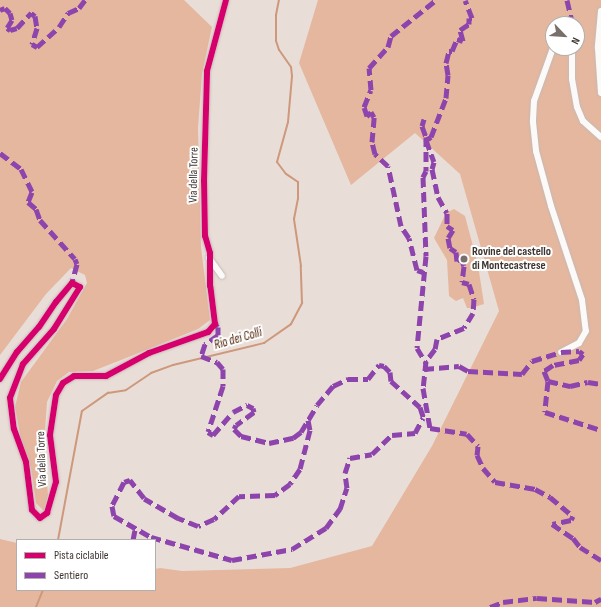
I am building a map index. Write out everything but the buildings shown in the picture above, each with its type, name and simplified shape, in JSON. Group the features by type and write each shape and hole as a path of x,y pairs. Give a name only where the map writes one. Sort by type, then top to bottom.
{"street":[{"name":"Via della Torre","path":"0,379 17,352 39,327 64,292 72,283 80,287 54,329 23,364 10,398 14,429 26,462 32,510 40,518 47,513 55,488 56,472 50,435 56,395 63,383 74,376 106,376 149,353 208,332 216,320 210,286 209,258 205,231 204,181 207,71 226,0"},
{"path":"601,11 598,31 601,93"},
{"path":"550,56 534,101 532,122 536,151 551,206 582,300 586,331 579,343 561,352"},
{"path":"572,56 572,79 578,107 583,121 601,137"},
{"path":"209,258 222,276"}],"shaded area":[{"path":"0,0 184,0 212,27 202,74 198,128 201,247 210,320 198,329 121,360 93,371 69,372 57,381 47,402 44,444 48,495 44,511 36,503 31,468 21,440 15,407 21,382 67,319 87,283 85,275 71,268 46,294 0,355"},
{"path":"318,0 601,0 601,607 0,607 0,539 16,543 16,591 156,591 156,569 182,571 290,568 372,546 432,446 499,311 460,174 415,133 351,185 299,63"},
{"path":"454,209 465,216 478,265 484,304 471,308 467,308 463,298 456,301 449,296 447,260 434,238 446,213"}],"waterway":[{"name":"Rio dei Colli","path":"58,539 82,411 108,393 126,390 151,373 173,365 264,343 291,324 302,303 301,266 294,219 298,199 298,182 286,174 277,162 288,122 292,76 291,67 279,50 276,41 276,15 279,0"},
{"name":"Rio dei Colli","path":"36,607 43,591"}],"marked path":[{"path":"0,10 5,8 10,13 12,20 7,28 10,30 17,28 31,13 35,16 37,28 32,44 37,47 59,27 68,13 79,8 85,0"},
{"path":"423,272 417,270 409,238 401,226 388,166 375,154 372,142 374,117 371,112 367,116 364,107 371,90 369,68 388,47 391,36 436,0"},
{"path":"426,140 431,137 446,98 448,75 446,63 449,51 452,51 457,39 463,41 460,30 469,24 469,18 472,18 465,0"},
{"path":"567,0 571,16"},
{"path":"424,119 422,126 426,137 426,171 423,177 426,256 417,348 426,363"},
{"path":"426,140 434,162 432,169 438,197 447,213 447,226 453,230 448,238 450,248 456,252 457,261 461,257 464,266 462,282 469,284 474,299 473,313 464,328 437,339 435,349 426,361 423,388 430,428 467,434 478,446 477,455 483,468 495,482 535,489 550,497 573,516 571,520 552,524 573,538 580,547 601,560"},
{"path":"0,153 21,169 32,192 28,202 36,209 40,220 75,259 77,264 72,283"},
{"path":"215,324 218,327 218,335 205,344 201,356 217,362 223,369 223,386 208,432 213,435 233,412 247,405 253,408 254,412 236,425 234,429 241,436 269,443 293,438 301,432 317,405 333,386 348,379 368,379 379,365 384,366 390,372 391,381 420,407 424,419"},
{"path":"424,369 459,366 468,371 522,374 532,361 561,352 579,351 583,354 579,360 553,365 544,371 548,381 545,412 601,430"},
{"path":"548,381 570,386 588,382 601,384"},
{"path":"308,420 310,430 300,469 290,484 275,495 239,496 214,519 198,526 178,518 144,498 130,480 124,482 112,506 114,516 151,537 232,560 292,549 326,528 340,509 347,488 345,473 350,458 372,454 392,435 415,433 423,418"},
{"path":"133,539 135,530"},
{"path":"490,607 503,602 537,598 595,602 601,599"}],"cycle path":[{"path":"0,379 17,352 39,327 56,302 72,283 80,287 54,329 23,364 10,398 14,429 26,462 32,510 40,518 47,513 56,482 50,435 56,395 63,383 74,376 106,376 149,353 208,332 215,324 210,286 210,253 205,236 204,181 207,71 226,0"}],"place":[{"name":"Rovine del castello di Montecastrese","path":"464,259"}]}
